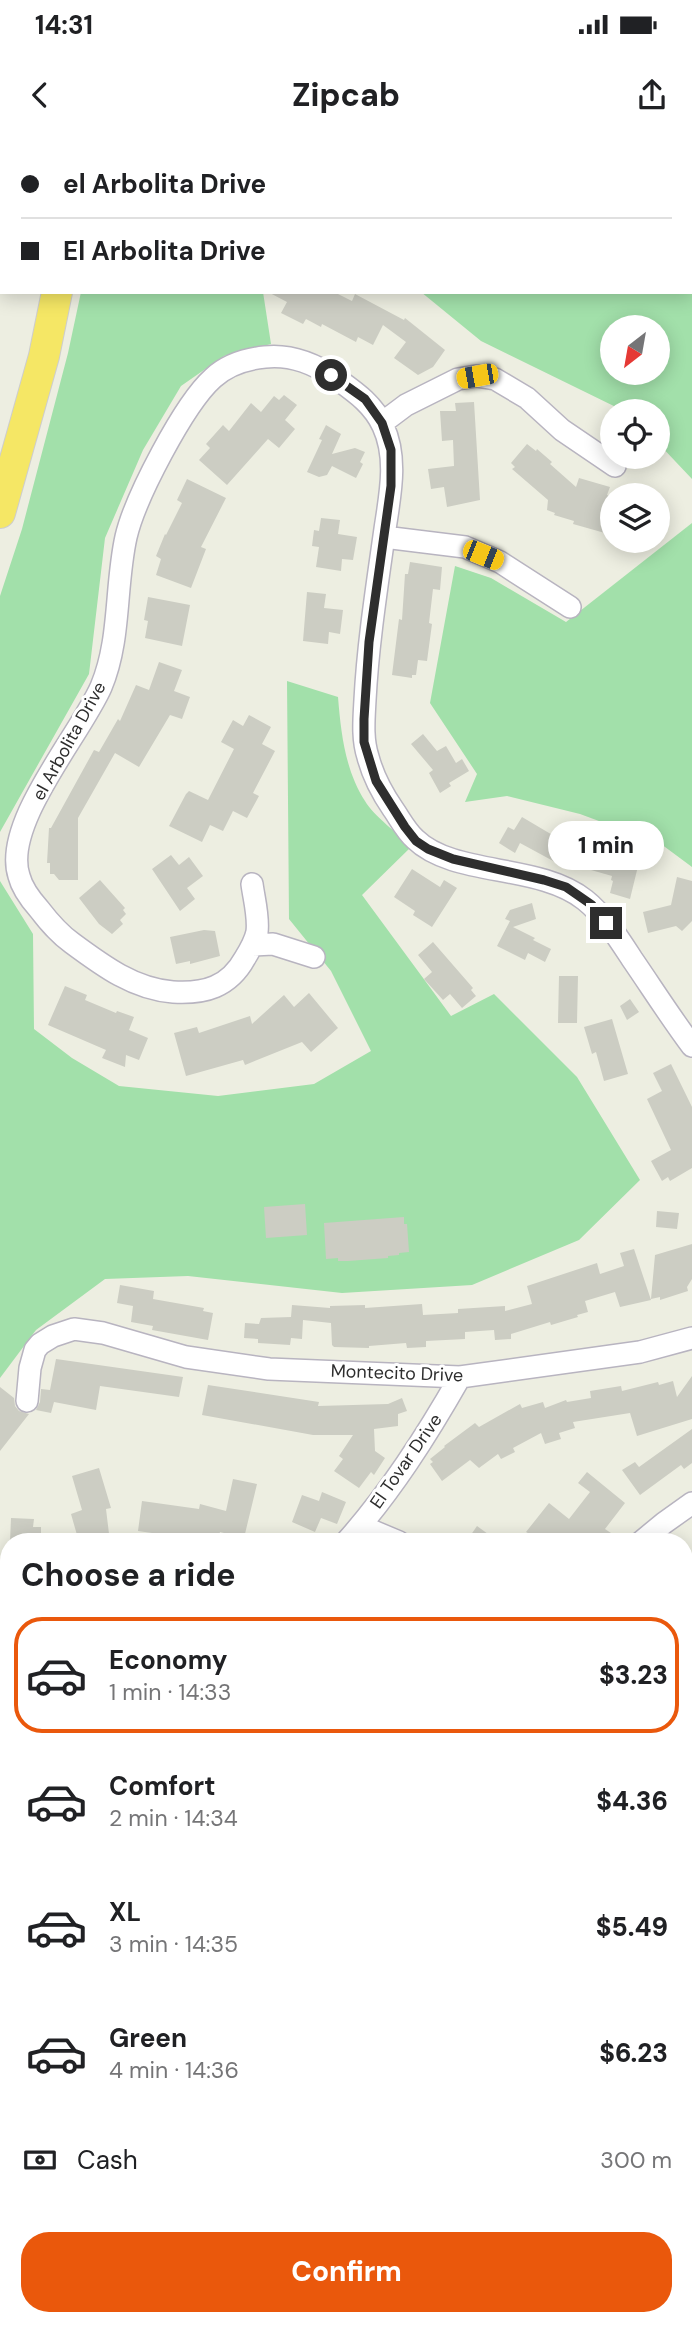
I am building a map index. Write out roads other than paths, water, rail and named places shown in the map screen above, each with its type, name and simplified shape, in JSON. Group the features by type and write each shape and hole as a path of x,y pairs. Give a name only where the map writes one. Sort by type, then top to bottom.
{"highway":[{"path":"0,513 44,356 57,294"}],"street":[{"name":"el Arbolita Drive","path":"252,884 257,929 253,945 238,971 226,982 193,993 152,990 107,969 58,933 31,900 19,876 16,856 24,820 101,687 112,649 127,533 146,486 179,424 210,380 232,364 265,357 293,358 313,365 365,399 382,423"},
{"path":"600,456 562,430 527,398 495,379 477,376 458,379 406,405 382,423 391,450 391,486 369,642 364,742 368,761 386,798 416,841 453,859 544,880 580,896 592,905 619,939 692,1046"},
{"path":"384,537 465,547 500,562 570,607"},
{"path":"253,945 273,943 314,957"},
{"name":"Montecito Drive","path":"27,1401 32,1359 40,1344 74,1329 103,1333 186,1357 269,1369 460,1377 640,1352 692,1338"},
{"name":"El Tovar Drive","path":"355,1533 424,1440 460,1377"},
{"path":"651,1533 692,1503"}]}
